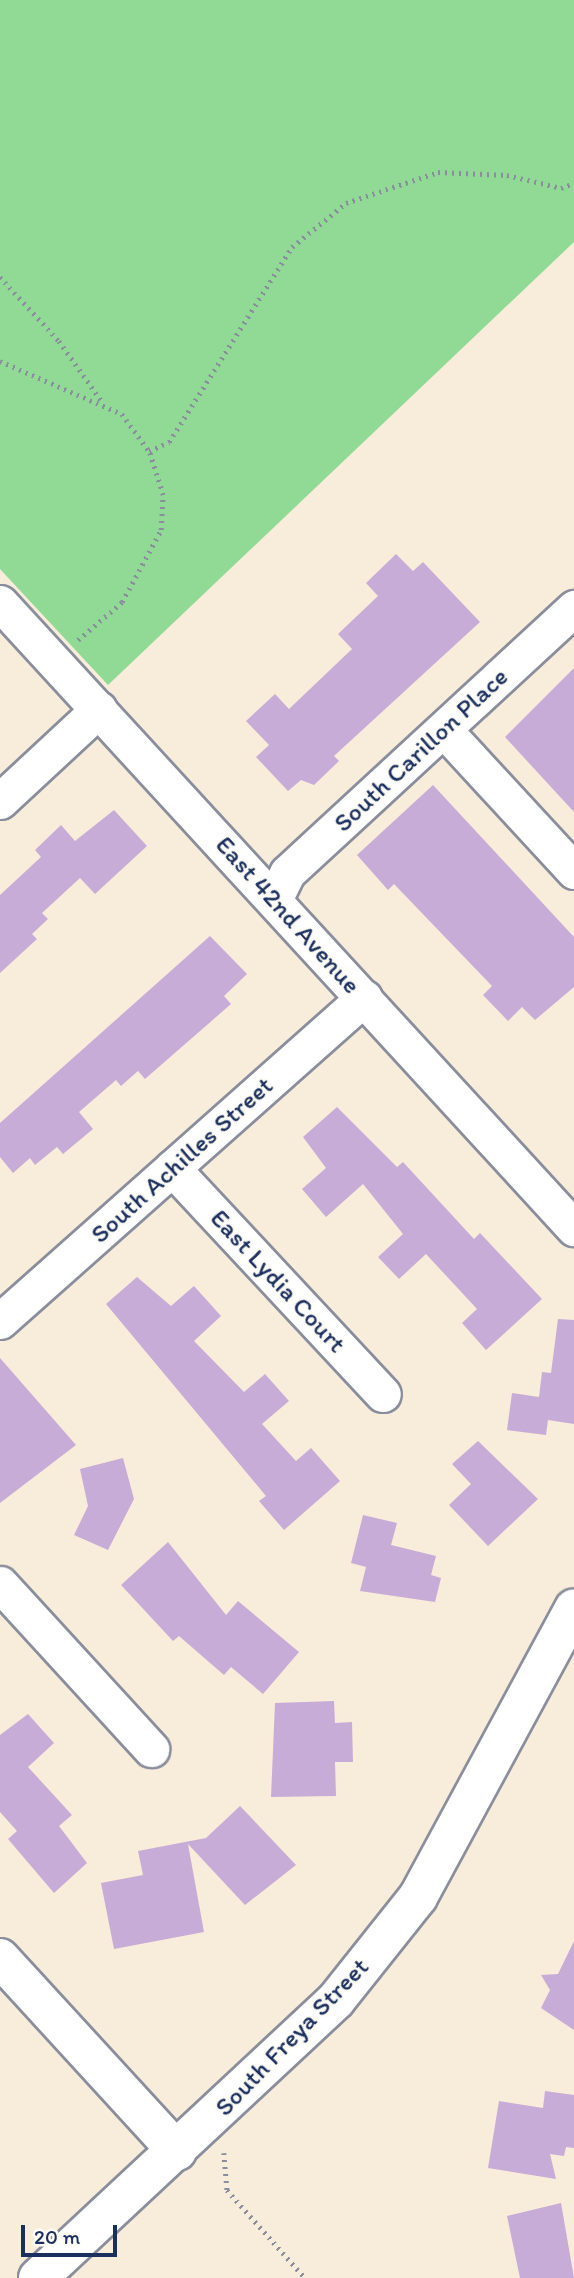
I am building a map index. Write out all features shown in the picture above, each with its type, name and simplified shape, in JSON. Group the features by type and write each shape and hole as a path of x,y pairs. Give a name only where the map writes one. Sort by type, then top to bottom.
{"main road":[{"name":"South Freya Street","path":"38,2278 336,2000 418,1897 574,1608"},
{"path":"0,1958 177,2151"}],"street":[{"name":"East 42nd Avenue","path":"0,603 275,898 574,1228"},
{"name":"South Carillon Place","path":"275,898 287,873 574,608"},
{"path":"0,801 99,709"},
{"path":"444,730 574,871"},
{"name":"South Achilles Street","path":"0,1321 364,998"},
{"name":"East Lydia Court","path":"172,1168 383,1394"},
{"path":"0,1584 151,1749"}],"path":[{"path":"149,451 169,442 292,247 346,203 438,172 507,175 561,188 574,183"},
{"path":"0,277 59,341 103,403"},
{"path":"0,361 103,403 122,414 149,451 163,495 161,530 122,602 74,643"}],"green space":[{"path":"0,0 574,0 574,242 108,685 0,569"}],"building":[{"path":"396,554 413,571 423,562 480,622 334,756 339,761 314,785 301,780 288,791 256,757 269,745 246,721 275,694 289,709 352,649 338,634 378,596 366,583"},
{"path":"574,668 574,812 505,737"},
{"path":"433,785 574,937 574,987 535,1020 522,1007 508,1021 483,995 492,986 394,884 388,890 357,855"},
{"path":"114,810 147,846 95,894 80,878 42,913 48,919 32,934 37,939 0,973 0,895 41,857 35,850 61,825 75,841"},
{"path":"210,936 247,974 224,996 231,1004 145,1079 138,1071 121,1086 116,1080 79,1112 93,1129 63,1154 57,1147 35,1165 30,1158 13,1173 0,1157 0,1123"},
{"path":"337,1107 397,1167 403,1162 474,1239 480,1233 542,1299 486,1350 462,1323 477,1309 426,1254 399,1279 378,1257 403,1234 363,1184 326,1217 302,1189 326,1168 303,1137"},
{"path":"137,1277 171,1306 194,1286 221,1316 194,1341 244,1392 265,1374 289,1401 262,1424 296,1461 311,1448 340,1481 284,1530 259,1501 266,1496 106,1304"},
{"path":"558,1319 574,1320 574,1424 548,1420 546,1435 507,1430 512,1393 539,1397 542,1372 551,1373"},
{"path":"0,1358 76,1445 0,1503"},
{"path":"478,1441 538,1499 488,1546 449,1505 471,1484 452,1464"},
{"path":"123,1458 134,1499 108,1550 74,1535 88,1506 80,1469"},
{"path":"363,1515 397,1523 391,1545 436,1556 431,1575 441,1578 435,1602 360,1591 366,1567 351,1563"},
{"path":"168,1542 226,1615 238,1601 299,1652 263,1694 231,1667 224,1675 179,1636 173,1641 121,1585"},
{"path":"334,1701 335,1723 352,1722 353,1762 335,1762 336,1796 271,1797 275,1703"},
{"path":"28,1714 54,1743 28,1767 72,1815 59,1826 87,1863 54,1893 8,1839 17,1831 0,1812 0,1735"},
{"path":"240,1806 296,1865 245,1905 188,1844 204,1932 114,1949 101,1883 143,1875 138,1851 206,1838"},
{"path":"574,1941 574,2030 541,2008 550,1990 541,1975 558,1974"},
{"path":"545,2091 574,2095 574,2148 566,2147 564,2156 550,2154 556,2179 488,2168 499,2101 543,2108"},
{"path":"561,2203 574,2278 520,2278 507,2216"}]}
